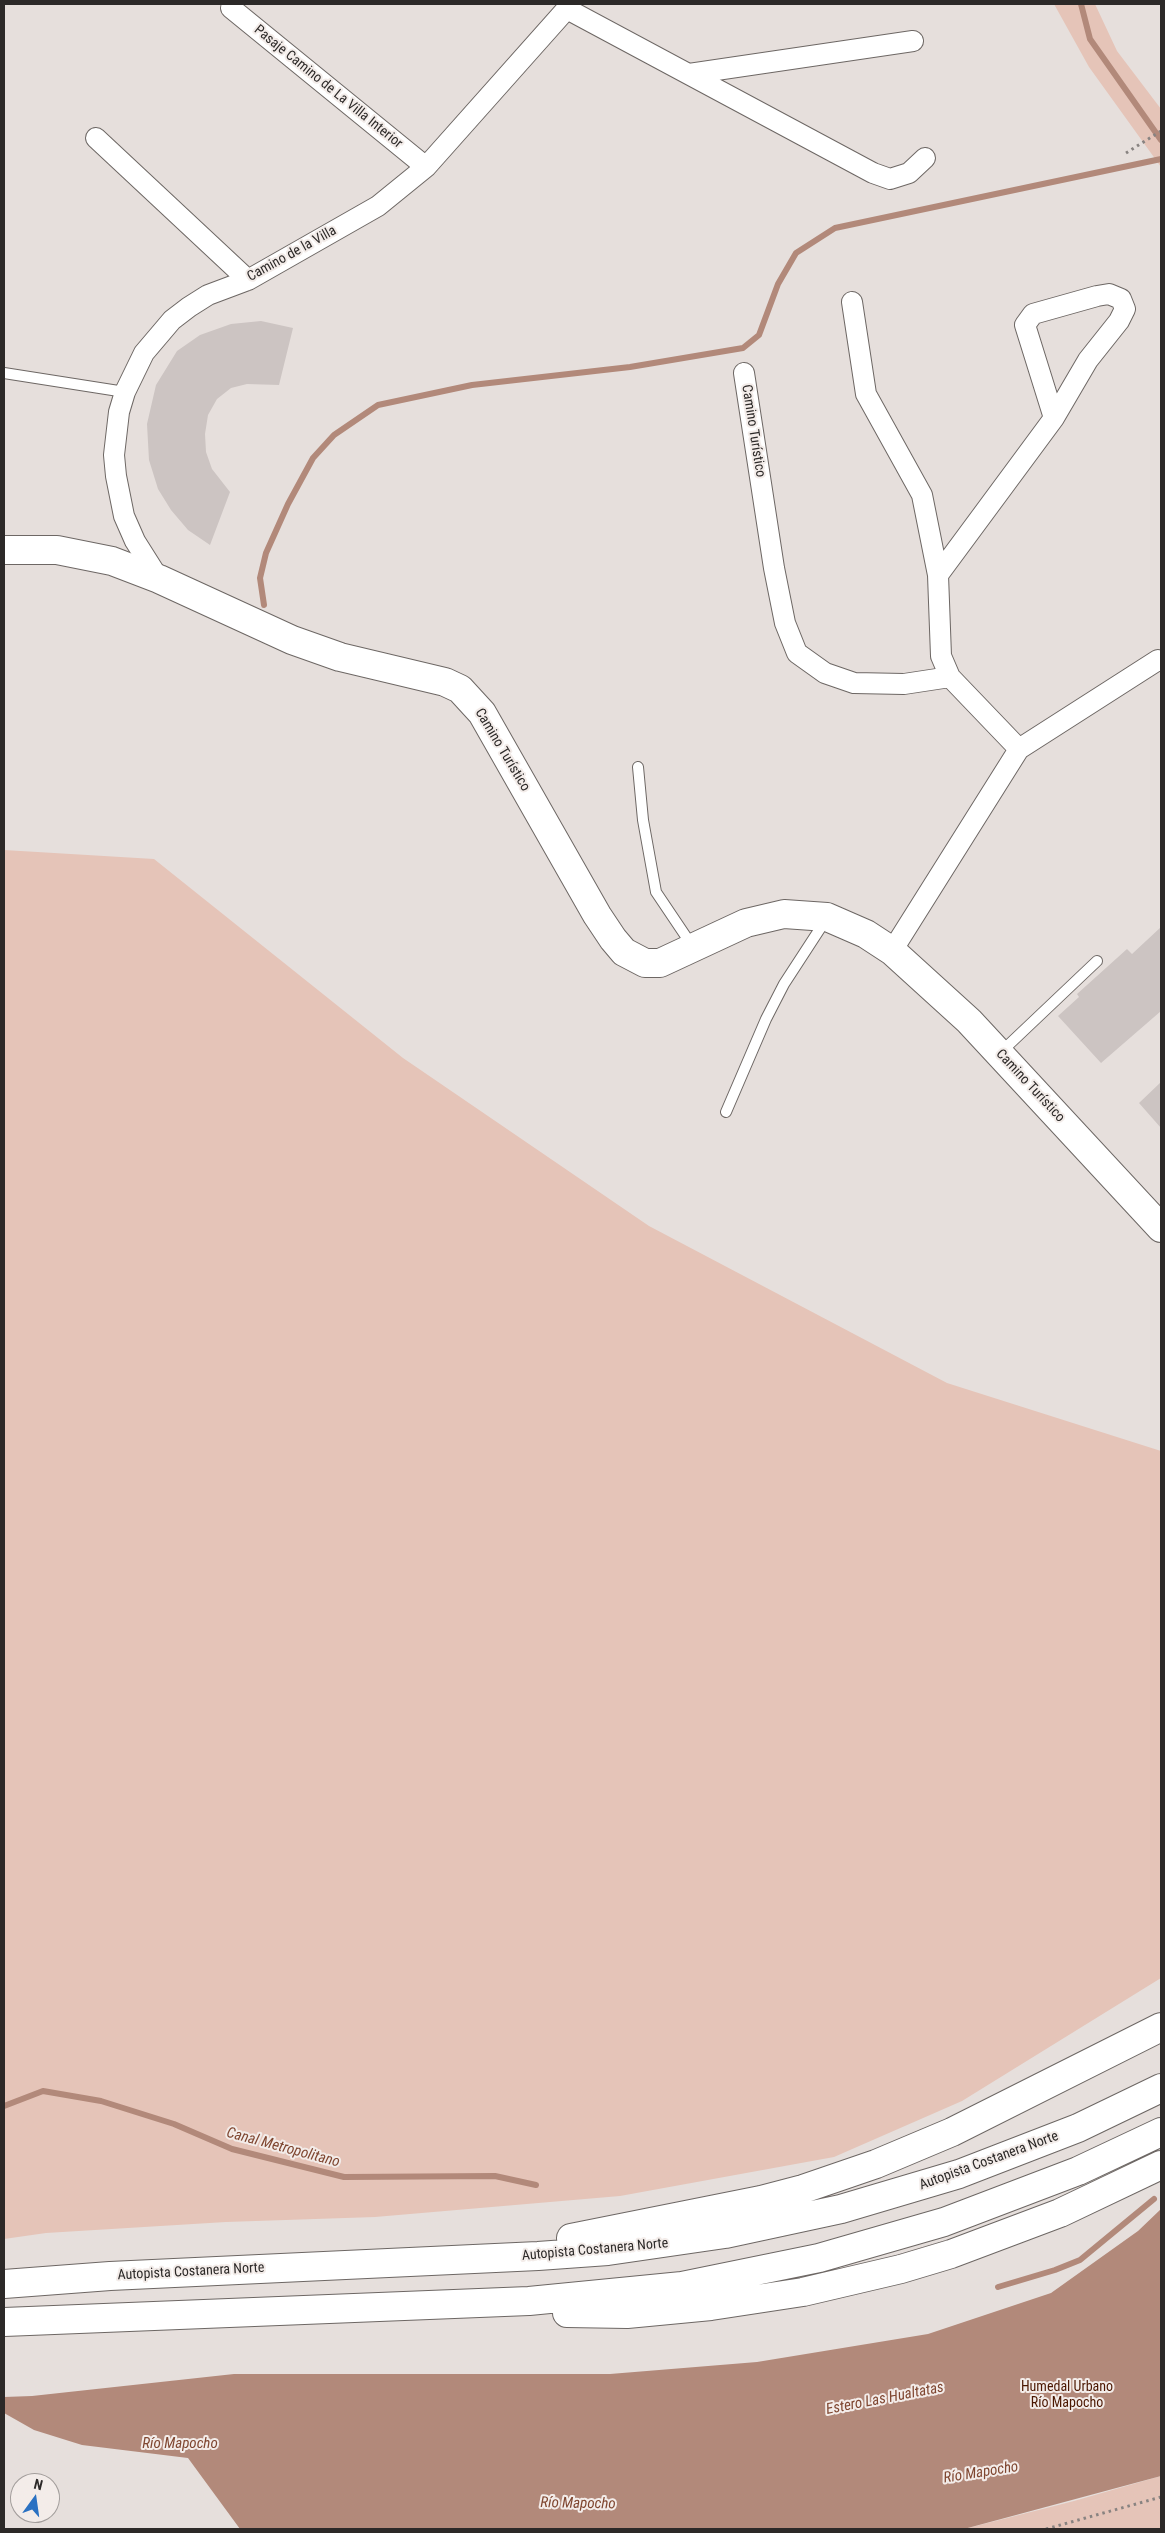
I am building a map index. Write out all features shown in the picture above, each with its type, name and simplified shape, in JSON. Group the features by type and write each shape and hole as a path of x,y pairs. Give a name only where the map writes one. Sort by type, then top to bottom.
{"main road":[{"name":"Camino Turístico","path":"4,550 57,550 112,560 159,579 292,640 340,657 444,682 460,689 482,713 597,915 618,946 638,961 652,964 668,961 746,923 772,915 796,913 827,917 866,934 892,950 924,978 1000,1053 1161,1228"},
{"path":"454,2260 743,2204 840,2177 952,2132 1161,2027"},
{"name":"Autopista Costanera Norte","path":"4,2284 110,2276 454,2260 600,2251 667,2244 784,2223 841,2209 959,2174 1078,2128 1161,2088"},
{"path":"4,2322 566,2298 682,2286 819,2258 944,2222 1012,2198 1078,2171 1161,2132"},
{"path":"453,2304 580,2314 627,2314 711,2306 803,2292 901,2269 951,2254 1060,2213 1161,2165"}],"street":[{"path":"569,6 689,74 873,173 890,179 909,173 925,158"},
{"name":"Camino de la Villa","path":"159,579 135,542 119,496 115,462 115,434 125,392 144,353 172,320 208,295 248,280 378,206 426,167 569,6"},
{"name":"Pasaje Camino de La Villa Interior","path":"231,8 426,167"},
{"path":"689,74 913,41"},
{"path":"96,138 248,280"},
{"path":"938,575 1054,418 1088,360 1125,309 1121,300 1109,294 1097,296 1033,314 1025,325 1054,418"},
{"path":"852,302 866,394 922,495 938,575 941,656 950,677 1019,749"},
{"name":"Camino Turístico","path":"744,373 774,568 785,623 796,653 825,674 854,683 904,684 950,677"},
{"path":"112,560 126,555 135,542"},
{"path":"892,950 1019,749 1158,660 1161,661"}],"lane":[{"path":"4,373 125,392"},
{"path":"638,767 643,820 656,892 694,948"},
{"path":"726,1112 766,1019 784,984 827,917"},
{"path":"1000,1053 1097,961"}],"path":[{"path":"1126,153 1161,131"},
{"path":"1046,2529 1161,2497"}],"shaded area":[{"path":"1054,4 1095,4 1117,51 1161,109 1161,167 1089,67"},
{"path":"4,850 154,859 403,1058 649,1226 947,1383 1161,1451 1161,1978 962,2101 834,2157 620,2196 375,2217 226,2222 46,2233 4,2239"},
{"path":"1161,2476 1161,2529 964,2529 1074,2501"}],"water":[{"name":"Humedal Urbano Río Mapocho","path":"1161,2209 1161,2476 964,2529 240,2529 188,2458 82,2445 34,2430 4,2413 4,2397 32,2396 234,2374 610,2374 757,2362 928,2334 1051,2293 1138,2231"}],"building":[{"path":"261,321 293,328 279,385 247,384 231,388 217,399 208,415 205,434 206,452 212,469 230,492 210,545 188,530 171,510 158,489 149,460 147,424 156,385 177,351 200,335 231,324"},
{"path":"1161,927 1161,1011 1101,1063 1058,1016 1079,997 1077,994 1127,949 1132,954"},
{"path":"1161,1082 1161,1128 1139,1103"}],"waterway":[{"name":"Estero Las Hualtatas","path":"1081,4 1090,39 1161,140"},
{"path":"264,605 260,578 266,553 288,504 313,458 334,435 378,405 472,385 630,367 743,348 759,335 778,284 796,253 835,228 1161,159"},
{"name":"Canal Metropolitano","path":"4,2106 43,2091 101,2101 174,2124 232,2149 344,2177 495,2176 536,2185"},
{"name":"Canal Metropolitano","path":"998,2287 1055,2270 1080,2260 1154,2199"}],"water label":[{"name":"Río Mapocho","path":"180,2444"},
{"name":"Río Mapocho","path":"981,2473"},
{"name":"Río Mapocho","path":"578,2504"}]}
